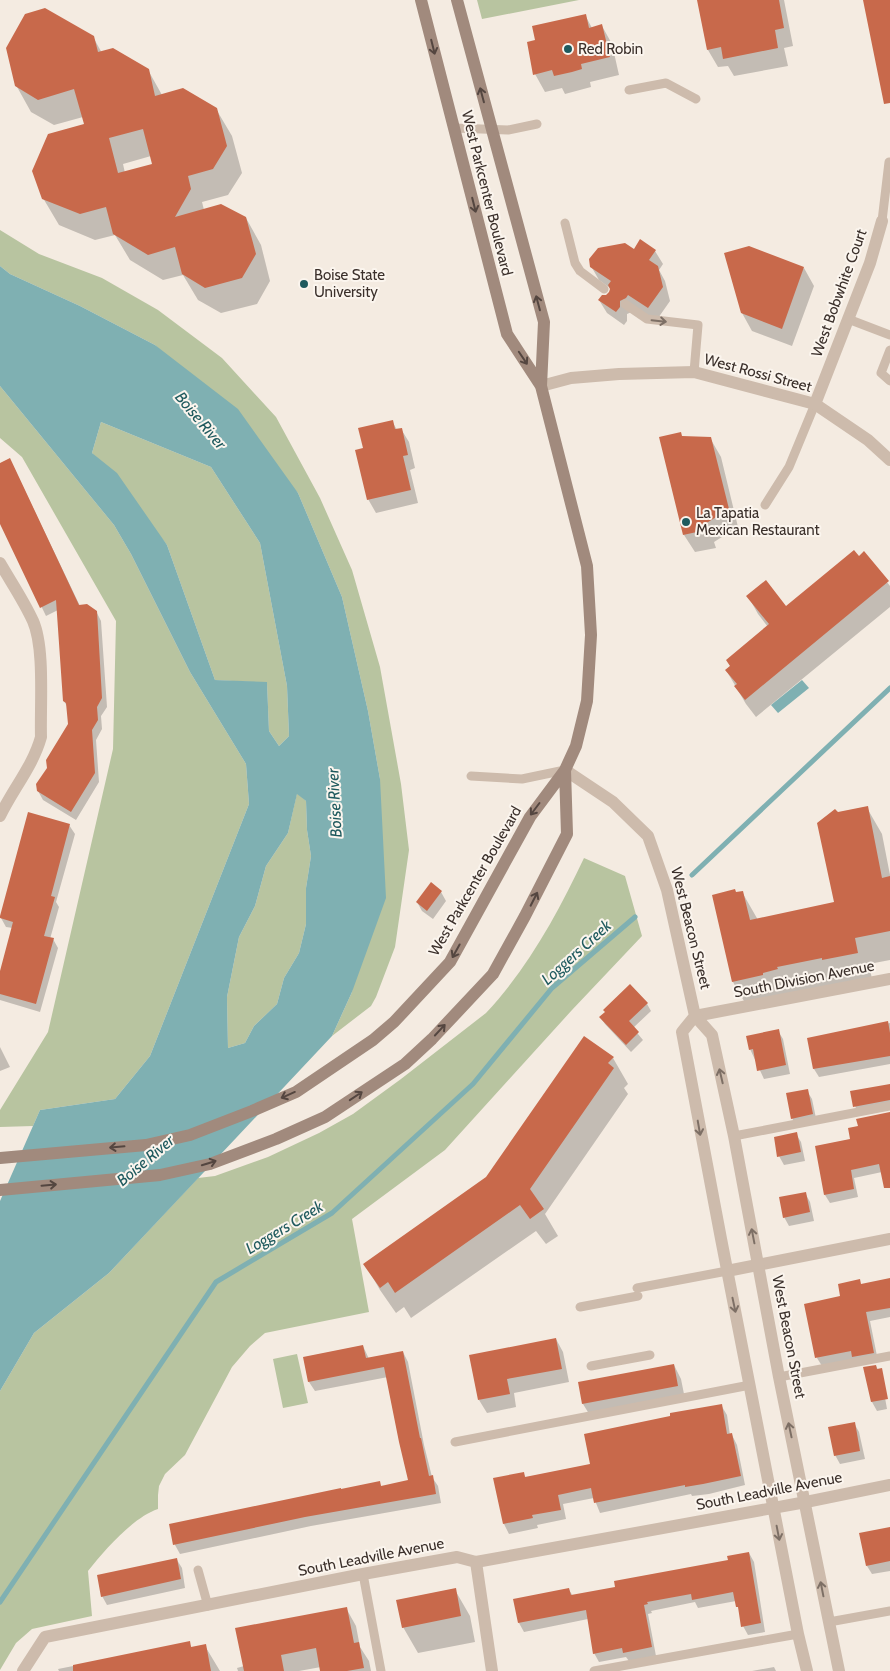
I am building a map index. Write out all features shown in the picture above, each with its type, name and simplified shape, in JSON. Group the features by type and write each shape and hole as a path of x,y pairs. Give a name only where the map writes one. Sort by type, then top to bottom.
{"main road":[{"name":"West Parkcenter Boulevard","path":"421,0 507,334 541,386"},
{"name":"West Parkcenter Boulevard","path":"0,1158 146,1145 190,1135 296,1092 373,1040 394,1022 450,962 530,817 565,770 576,746 587,701 591,635 587,566 541,386 544,322 457,0"},
{"name":"West Parkcenter Boulevard","path":"0,1190 160,1175 210,1164 276,1139 325,1117 405,1064 432,1039 493,974 525,916 567,834 565,770"}],"street":[{"name":"West Bobwhite Court","path":"815,404 870,263 882,220"},
{"name":"West Rossi Street","path":"541,386 571,378 619,374 694,372 815,404 868,440 890,460"},
{"path":"0,563 34,622 38,636 40,652 40,737 38,749 32,762 7,801 0,816"},
{"name":"West Beacon Street","path":"565,770 613,802 648,836 667,890 695,1016 712,1035 734,1136 779,1377 839,1671"},
{"name":"South Division Avenue","path":"695,1016 890,979"},
{"path":"695,1016 682,1032 806,1671"},
{"path":"727,1271 890,1239"},
{"name":"South Leadville Avenue","path":"23,1671 45,1637 457,1557 476,1562 890,1485"},
{"path":"476,1562 492,1671"}],"lane":[{"path":"629,90 666,83 696,98"},
{"path":"454,128 508,130 537,124"},
{"path":"882,220 889,162"},
{"path":"565,223 575,263 580,271 604,289"},
{"path":"625,304 647,320 698,324 694,372"},
{"path":"848,319 890,335"},
{"path":"890,350 882,373 890,381"},
{"path":"765,505 788,467 815,404"},
{"path":"471,776 522,779 565,770"},
{"path":"734,1136 890,1106"},
{"path":"580,1307 727,1271"},
{"path":"591,1366 650,1355"},
{"path":"779,1377 890,1356"},
{"path":"455,1442 750,1385"},
{"path":"198,1570 208,1606"},
{"path":"363,1574 381,1671"},
{"path":"829,1622 890,1610"},
{"path":"594,1671 798,1634"}],"green space":[{"path":"477,0 579,0 482,19"},
{"path":"0,230 39,254 102,278 158,310 222,358 276,417 320,498 352,570 380,667 401,784 409,850 395,947 376,997 371,1006 332,1036 352,992 380,779 368,711 342,597 298,493 155,345 80,306 10,274 0,266"},
{"path":"0,386 114,525 131,554 190,672 246,764 249,804 150,1056 115,1099 40,1110 33,1126 0,1127 0,1110 48,1032 113,749 116,621 22,457 0,438"},
{"path":"101,422 211,467 260,543 287,686 289,736 279,746 269,731 267,683 215,680 167,545 92,453"},
{"path":"297,793 306,801 307,830 311,856 306,888 306,924 299,953 284,978 277,1004 254,1026 245,1043 228,1048 227,997 239,937 255,906 266,866 288,833"},
{"path":"584,858 625,876 642,936 445,1150 352,1219 369,1312 265,1333 250,1346 232,1367 185,1455 165,1474 159,1486 158,1509 148,1513 129,1527 88,1571 92,1616 32,1629 16,1643 0,1670 0,1391 34,1333 109,1273 198,1178 215,1176 268,1157 319,1133 353,1114 486,1013 529,959 564,899"},
{"path":"297,1354 308,1403 283,1408 273,1359"}],"water":[{"name":"Boise River","path":"0,266 10,274 80,306 155,345 238,409 298,493 342,597 368,711 380,779 386,898 352,992 332,1036 109,1273 34,1333 0,1391 0,1201 40,1110 115,1099 150,1056 249,804 246,764 190,672 131,554 114,525 0,386","holes":["101,422 211,467 260,543 287,686 289,736 279,746 269,731 267,682 215,680 167,545 117,473 92,453","297,794 306,801 307,830 311,856 306,888 306,924 299,953 284,978 277,1004 254,1026 245,1043 228,1048 227,997 239,937 255,906 266,866 288,833"]},
{"path":"802,680 809,688 778,713 771,705"}],"building":[{"path":"697,0 779,0 784,28 775,30 778,48 723,59 721,47 707,50"},
{"path":"863,0 890,0 890,103 884,104"},
{"path":"45,8 94,36 98,52 113,48 149,69 155,96 183,88 217,108 227,146 213,169 188,176 191,189 175,217 221,204 246,217 256,254 242,278 205,288 182,274 175,247 148,255 113,234 106,207 80,214 42,199 32,171 48,134 84,124 74,89 38,100 15,86 6,48 25,14","holes":["143,129 152,164 118,173 109,138"]},
{"name":"Red Robin","path":"586,14 589,28 602,24 610,57 581,64 582,69 572,72 554,76 552,70 533,75 527,42 535,40 532,26"},
{"path":"640,239 656,250 649,260 658,266 663,287 648,308 628,295 620,301 620,307 616,312 598,300 602,295 606,295 609,292 608,285 611,281 590,267 589,259 598,248 625,243 634,249"},
{"path":"749,246 804,267 782,329 741,313 724,253"},
{"path":"393,420 395,429 402,428 408,455 403,456 411,490 367,500 355,450 363,448 358,428"},
{"path":"681,432 682,436 711,437 729,509 705,524 706,530 683,535 659,437"},
{"path":"10,458 79,605 87,604 97,611 102,698 97,707 98,720 92,730 95,773 71,812 37,791 36,784 47,768 46,760 68,724 66,703 63,701 56,600 40,608 0,524 0,463"},
{"path":"854,550 859,556 864,551 889,581 745,700 734,686 737,684 725,670 730,666 726,660 769,624 746,596 766,580 786,606"},
{"path":"868,806 882,878 890,876 890,931 855,938 858,953 777,967 778,969 763,973 763,975 732,982 712,895 735,889 736,892 743,891 750,920 834,902 817,823 835,809 838,812"},
{"path":"28,812 70,824 51,896 55,897 44,936 54,938 36,1004 0,994 0,971 13,922 0,918 0,916"},
{"path":"431,882 442,891 427,911 416,902"},
{"path":"630,984 648,1003 629,1021 639,1032 626,1045 599,1017 605,1012 603,1010"},
{"path":"888,1021 890,1056 813,1069 807,1038"},
{"path":"779,1029 786,1065 757,1071 753,1049 749,1050 746,1036"},
{"path":"584,1036 614,1057 608,1063 614,1068 530,1189 544,1209 530,1219 520,1205 395,1293 388,1282 380,1288 363,1264 486,1177"},
{"path":"890,1084 890,1100 853,1107 850,1091"},
{"path":"808,1089 813,1114 791,1119 786,1093"},
{"path":"890,1112 890,1188 884,1188 879,1164 851,1170 854,1189 824,1195 815,1146 850,1139 848,1128 858,1126 856,1119"},
{"path":"797,1132 801,1152 777,1157 774,1137"},
{"path":"806,1192 810,1212 783,1218 779,1197"},
{"path":"890,1278 890,1308 866,1312 874,1353 852,1357 851,1351 815,1358 804,1304 840,1296 838,1284 860,1279 861,1284"},
{"path":"556,1338 562,1369 507,1379 510,1394 478,1400 469,1355"},
{"path":"363,1345 366,1358 403,1351 420,1438 429,1476 433,1475 436,1494 305,1517 173,1545 169,1524 341,1488 380,1481 381,1486 408,1480 384,1367 308,1382 303,1357"},
{"path":"674,1364 678,1386 582,1404 578,1382"},
{"path":"876,1365 877,1369 882,1368 888,1399 871,1402 863,1367"},
{"path":"722,1404 727,1434 732,1433 741,1476 594,1503 591,1488 558,1495 561,1510 532,1515 533,1518 503,1524 493,1478 524,1472 525,1477 590,1464 584,1434 670,1416 670,1413"},
{"path":"855,1422 860,1451 834,1456 828,1427"},
{"path":"890,1527 890,1561 866,1566 859,1533"},
{"path":"749,1552 761,1623 741,1627 738,1607 736,1607 733,1592 692,1600 691,1594 647,1602 648,1604 644,1605 652,1647 623,1653 622,1648 593,1654 586,1610 518,1623 513,1599 569,1588 571,1595 615,1587 614,1581 728,1560 727,1556"},
{"path":"177,1558 181,1579 101,1597 97,1575"},
{"path":"456,1588 461,1616 402,1628 396,1600"},
{"path":"347,1607 354,1643 359,1642 364,1668 347,1671 320,1671 316,1648 281,1655 284,1671 244,1671 235,1628"},
{"path":"190,1641 191,1647 206,1644 211,1671 73,1671 73,1665"}],"waterway":[{"name":"Loggers Creek","path":"692,875 890,688"},
{"name":"Loggers Creek","path":"0,1602 216,1282 332,1213 473,1084 552,988 635,917"}],"place":[{"name":"Red Robin","path":"568,49"},
{"name":"Boise State University","path":"304,284"},
{"name":"La Tapatia Mexican Restaurant","path":"686,522"}]}
